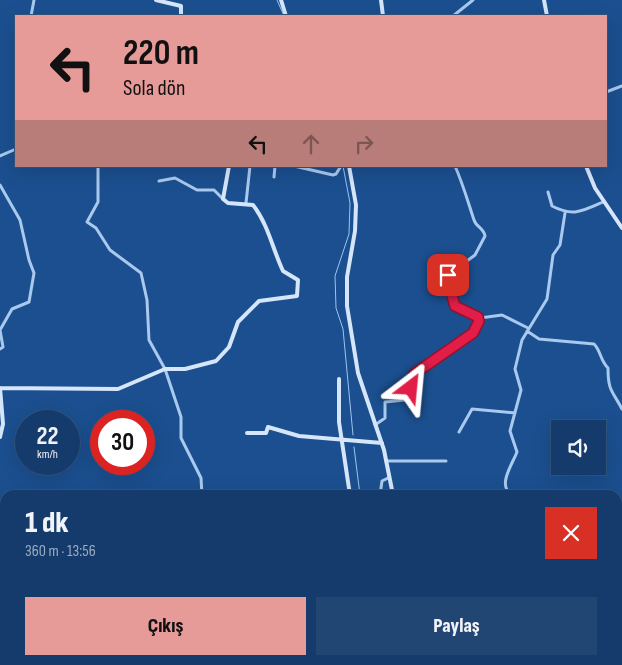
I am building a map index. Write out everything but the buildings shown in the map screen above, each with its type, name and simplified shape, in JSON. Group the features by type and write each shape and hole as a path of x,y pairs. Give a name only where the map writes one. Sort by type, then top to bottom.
{"street":[{"path":"32,15 34,0"},
{"path":"156,0 181,6 181,15"},
{"path":"281,0 286,15"},
{"path":"381,0 382,15"},
{"path":"454,15 473,0"},
{"path":"544,0 547,15"},
{"path":"48,15 62,15"},
{"path":"607,92 622,86"},
{"path":"0,156 15,149"},
{"path":"98,167 98,202 87,222 96,228 110,250 141,273 148,300 149,340 165,369 181,417 181,438 201,478 202,490"},
{"path":"223,200 229,167"},
{"path":"246,203 250,167"},
{"path":"274,177 275,167"},
{"path":"299,167 336,174 340,167"},
{"path":"329,167 330,173"},
{"path":"349,167 356,205 355,231 347,277 347,306 358,373 382,443 392,490"},
{"path":"456,167 464,185 475,223 483,230 485,236 475,255 449,273 448,282 455,306 480,318 502,315 538,339 594,344 598,350 600,360 608,368 606,379 610,391 622,409"},
{"path":"586,167 603,202 622,228"},
{"path":"0,437 3,424 0,388 118,389 165,369 185,369 216,360 229,347 238,322 259,300 297,296 298,280 283,271 275,247 253,205 228,203 214,190 196,190 175,178 159,181"},
{"path":"0,185 20,220 28,260 34,273 29,302 12,310 0,330 3,347 0,349"},
{"path":"548,192 552,206 565,213 584,210 603,202"},
{"path":"507,490 505,486 507,476 517,452 510,431 521,390 515,368 522,340 547,299 553,255 560,245 565,213"},
{"path":"375,425 385,418 385,402 405,400 410,393 414,374 473,333 480,318"},
{"path":"339,379 338,406 349,490"},
{"path":"459,432 472,409 515,414"},
{"path":"247,433 266,433 268,427 299,436 382,443"},
{"path":"386,461 446,461"},
{"path":"381,490 382,481 388,478"}],"waterway":[{"path":"277,0 284,15"},
{"path":"343,167 350,203 349,234 335,276 336,308 343,329 353,435"},
{"path":"354,447 359,490"}],"route":[{"path":"411,388 414,374 473,333 480,318 455,306 448,282 448,275"}]}
